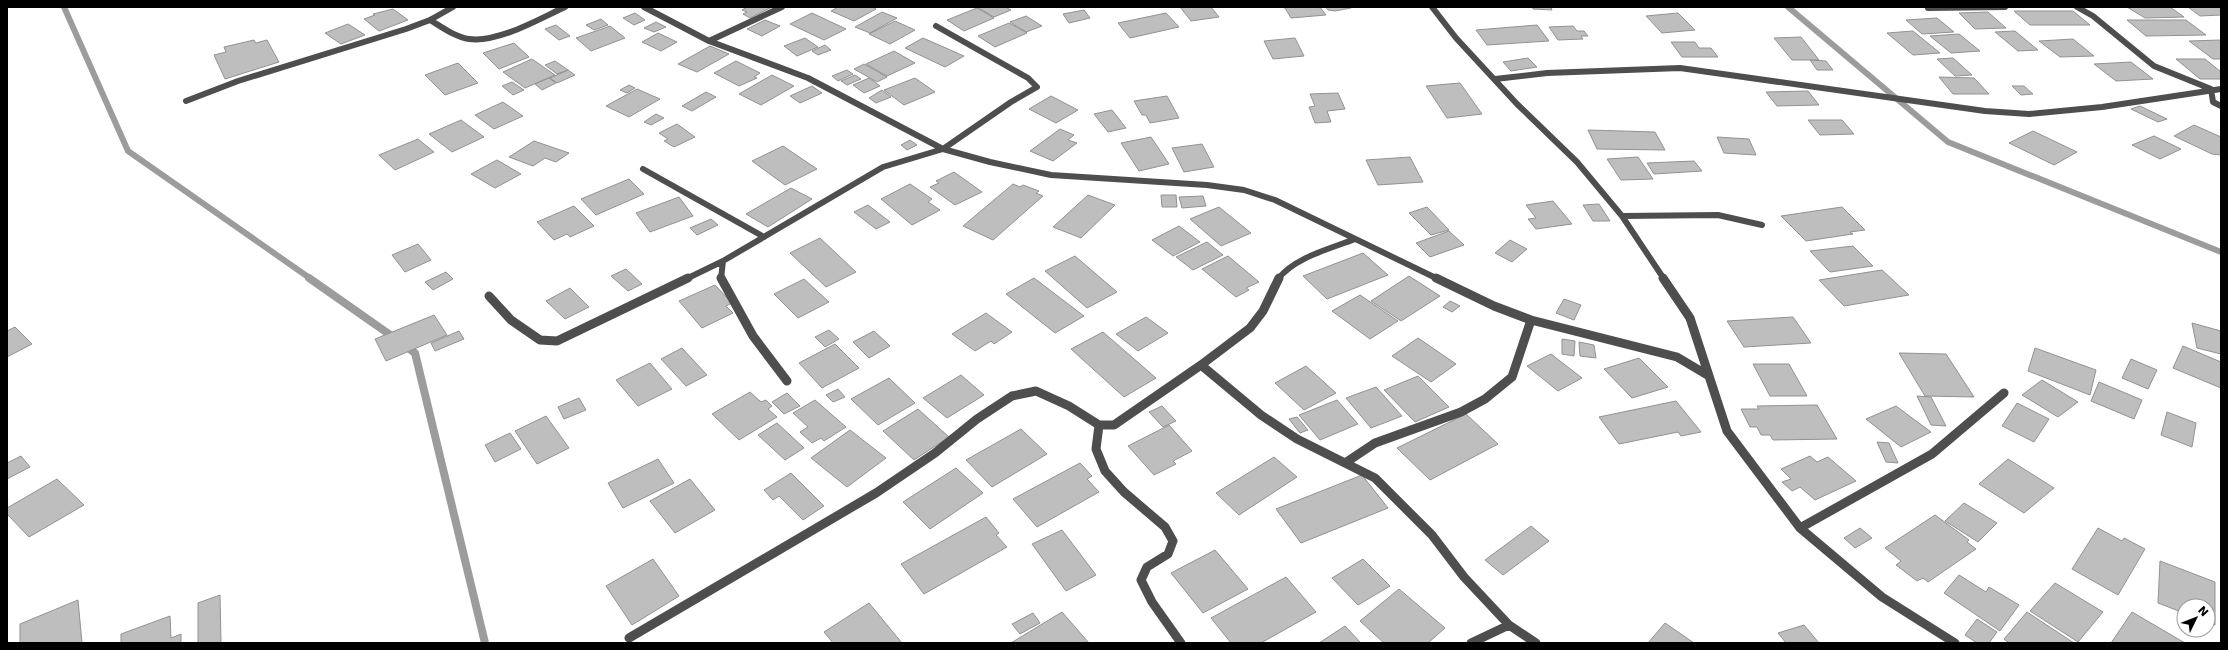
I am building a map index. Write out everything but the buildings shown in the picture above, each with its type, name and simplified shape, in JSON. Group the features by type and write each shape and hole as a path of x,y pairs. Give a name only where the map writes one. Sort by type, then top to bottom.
{"street":[{"path":"186,100 238,81 310,60 430,20 453,7"},
{"path":"430,20 468,39 486,38 540,19 565,7"},
{"path":"644,7 709,41 808,78 944,149 990,162 1051,175 1207,185 1244,190 1275,200 1452,287 1531,320 1677,357 1709,376"},
{"path":"709,41 782,7"},
{"path":"1432,7 1456,38 1577,162 1622,216 1690,318 1727,431 1800,528 1882,597 1955,643"},
{"path":"1928,8 2006,7"},
{"path":"2077,7 2092,16 2154,66 2210,90"},
{"path":"489,296 511,320 540,340 557,341 723,261 883,167 944,149 1011,102 1037,87 1028,78 936,26"},
{"path":"1495,79 1547,73 1680,68 1985,111 2029,114 2102,107 2221,89"},
{"path":"2210,90 2213,102 2221,106"},
{"path":"642,169 764,237"},
{"path":"1622,216 1666,214 1718,215 1762,225"},
{"path":"629,638 876,493 935,453 977,419 1012,396 1036,391 1069,406 1099,425 1114,425 1201,365 1250,328 1263,311 1274,286 1284,270 1308,258 1355,239"},
{"path":"723,261 720,277 729,294 753,336 787,381"},
{"path":"1345,463 1375,443 1461,412 1485,400 1512,378 1531,320"},
{"path":"1201,365 1261,414 1291,435 1375,478 1406,507 1432,535 1464,577 1509,625 1536,643"},
{"path":"1800,528 1932,454 2004,392"},
{"path":"1099,425 1096,449 1105,470 1124,492 1165,527 1173,541 1168,554 1147,567 1141,580 1152,602 1181,643"},
{"path":"1471,643 1509,625"}],"waterway":[{"path":"64,7 128,151 311,279"},
{"path":"1788,7 1948,142 2221,252"},
{"path":"309,278 396,339"},
{"path":"404,345 415,353 485,643"}]}
